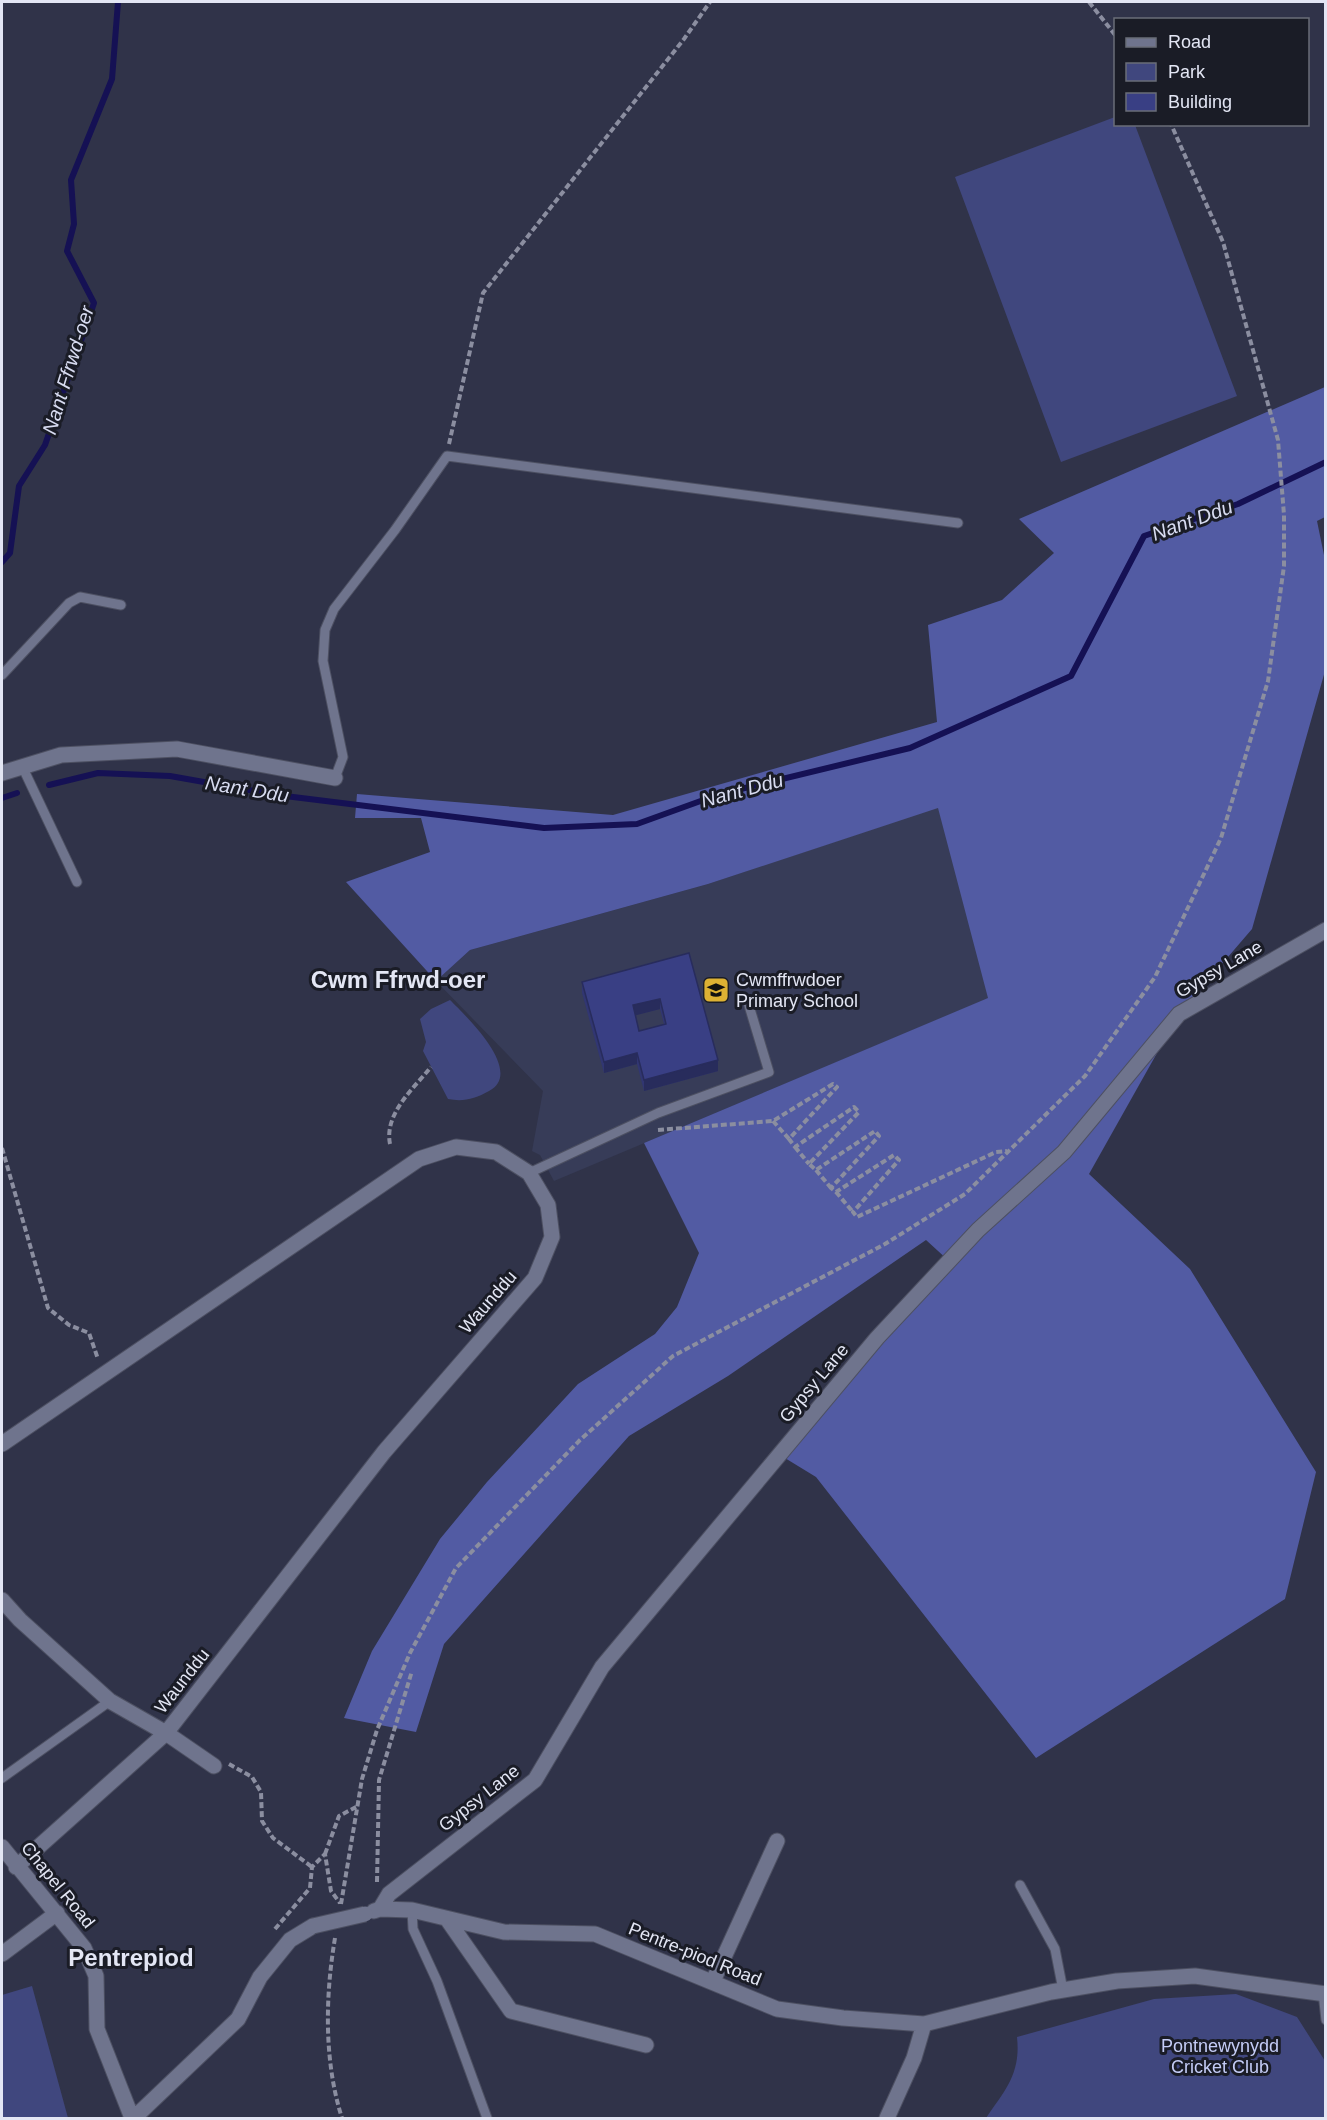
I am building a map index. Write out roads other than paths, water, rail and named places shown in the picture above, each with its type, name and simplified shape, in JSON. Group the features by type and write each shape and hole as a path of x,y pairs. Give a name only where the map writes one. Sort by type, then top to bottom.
{"street":[{"path":"2,773 61,755 177,749 335,778"},
{"name":"Gypsy Lane","path":"377,1907 535,1780 602,1667 870,1347 978,1230 1064,1152 1179,1014 1326,930"},
{"name":"Waunddu","path":"2,1444 418,1159 456,1147 496,1152 530,1173 548,1205 552,1237 535,1278 384,1452 166,1733 110,1701 20,1620 2,1600"},
{"path":"16,1867 166,1733 214,1766"},
{"path":"713,1982 777,1841"},
{"name":"Chapel Road","path":"2,1847 84,1948 96,1976 96,2029 133,2118"},
{"name":"Pentre-piod Road","path":"133,2118 238,2019 260,1977 290,1940 313,1926 377,1907 412,1910 504,1932 595,1934 777,2009 843,2018 924,2024 1064,1990 1117,1982 1195,1976 1324,1993"},
{"path":"2,1954 57,1913"},
{"path":"447,1919 510,2011 646,2045"},
{"path":"887,2118 914,2058 924,2024"}],"lane":[{"path":"335,778 344,757 323,661 326,630 334,609 395,530 447,456 958,523"},
{"path":"2,675 69,603 80,597 121,605"},
{"path":"22,766 77,882"},
{"path":"530,1173 658,1113 769,1072 747,999"},
{"path":"2,1778 110,1701"},
{"path":"1020,1886 1055,1950 1064,1990"},
{"path":"412,1910 413,1929 441,1991 487,2118"},
{"path":"1324,1993 1326,2020"}],"waterway":[{"name":"Nant Ffrwd-oer","path":"2,562 10,553 19,486 45,445 94,303 67,251 74,224 71,180 112,79 118,2"},
{"name":"Nant Ddu","path":"49,785 98,773 170,776 277,795 544,828 637,824 720,794 910,748 1071,676 1144,536 1238,504 1326,462"},
{"name":"Nant Ddu","path":"2,798 17,793"}],"place":[{"name":"Cwmffrwdoer Primary School","path":"716,990"}],"district":[{"name":"Cwm Ffrwd-oer","path":"398,980"},
{"name":"Pentrepiod","path":"131,1958"}],"park label":[{"name":"Pontnewynydd Cricket Club","path":"1220,2056"}]}
